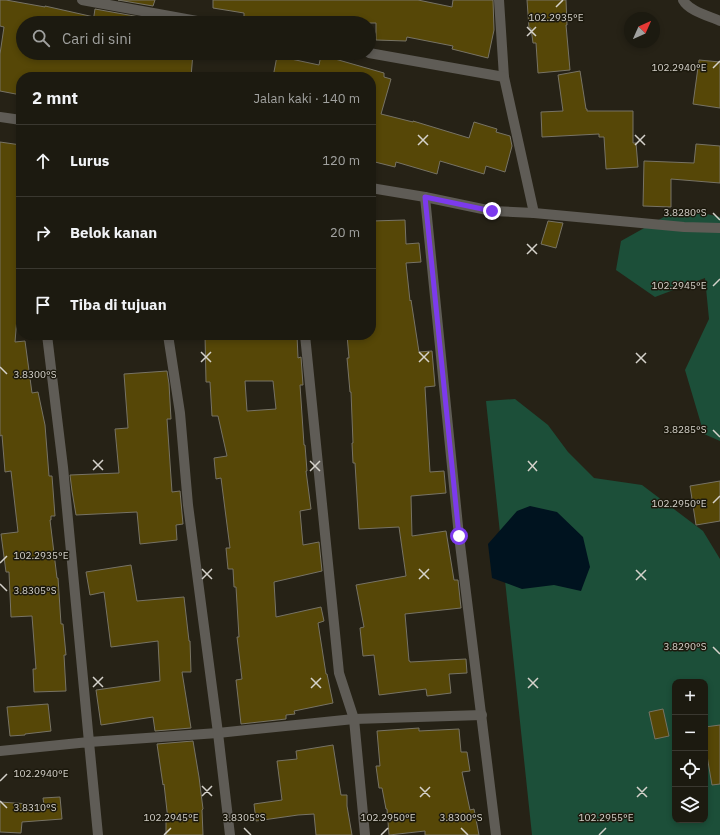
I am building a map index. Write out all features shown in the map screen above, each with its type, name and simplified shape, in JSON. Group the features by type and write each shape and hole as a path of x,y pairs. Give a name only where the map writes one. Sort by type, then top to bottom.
{"street":[{"path":"82,0 170,16"},
{"path":"499,0 504,77 534,213"},
{"path":"682,0 685,4 701,13 720,21"},
{"path":"376,54 504,77"},
{"path":"0,117 16,119"},
{"path":"376,189 492,211 534,213 684,227 720,228"},
{"path":"425,197 459,536 496,835"},
{"path":"48,340 62,466 98,835"},
{"path":"169,340 180,413 188,505 230,835"},
{"path":"306,340 339,673 354,719 365,835"},
{"path":"0,751 89,742 218,733 354,719 482,715"}],"green space":[{"path":"680,208 720,217 720,441 704,434 685,370 709,319 705,278 655,297 616,270 621,241"},
{"path":"515,399 548,425 568,452 594,478 642,485 703,531 720,559 720,835 532,835 486,401"}],"water":[{"path":"530,506 557,512 583,537 590,567 581,591 554,585 522,589 492,578 488,544 517,511"}],"building":[{"path":"0,0 45,6 90,16 16,16 16,60 192,60 191,72 16,72 16,94 0,91 0,54 4,27 0,26"},
{"path":"118,0 155,0 153,6"},
{"path":"213,0 418,0 452,7 453,0 493,0 494,30 488,58 452,49 453,46 407,37 406,41 376,40 376,16 244,16 244,13 213,8"},
{"path":"527,0 566,0 566,25 570,70 538,73 536,43 533,43 531,28 529,28"},
{"path":"95,9 134,16 94,16"},
{"path":"276,60 296,60 319,65 320,60 338,60 384,73 384,77 391,79 381,114 413,121 469,138 474,122 497,129 496,132 510,136 512,146 505,172 486,166 484,174 440,161 437,174 396,162 395,167 376,162 376,72 274,72"},
{"path":"699,60 720,62 720,108 693,104"},
{"path":"580,71 587,111 633,111 633,143 636,143 638,167 606,169 604,137 599,137 599,134 542,137 541,112 563,111 558,75"},
{"path":"0,142 16,144 15,342 25,341 32,393 38,392 45,425 49,476 52,476 55,516 51,516 50,520 58,578 61,624 63,624 66,655 64,655 66,691 34,692 33,669 36,669 32,616 11,617 9,572 6,572 1,534 18,532 11,471 5,472 2,435 0,436"},
{"path":"696,144 720,146 720,183 671,179 671,207 643,206 644,161 694,163"},
{"path":"405,220 406,244 419,243 421,262 406,263 410,301 411,300 419,352 432,351 435,386 425,387 430,472 444,471 446,493 411,496 412,536 446,531 454,580 458,580 461,608 405,614 410,662 466,659 467,673 449,674 451,693 427,696 426,689 379,695 374,655 363,656 360,628 364,627 356,585 406,576 399,527 359,529 355,463 353,463 351,392 347,358 349,358 347,340 376,340 376,221"},
{"path":"548,221 563,223 556,248 541,244"},
{"path":"205,340 297,340 298,358 301,357 303,385 300,385 306,471 311,509 300,511 303,545 319,542 322,571 274,582 276,617 321,607 324,621 318,623 326,674 333,703 294,711 295,714 286,715 286,719 241,724 236,680 242,679 237,637 239,637 236,587 234,587 233,569 228,569 226,548 230,548 221,478 216,479 214,458 227,456 218,416 212,416 210,382 206,382","holes":["245,381 273,381 276,409 247,411"]},
{"path":"167,371 171,419 167,419 172,492 180,491 183,524 176,525 177,540 140,544 137,512 76,515 70,475 119,473 115,429 128,428 124,374"},
{"path":"720,481 720,521 696,525 690,486"},
{"path":"131,565 137,601 184,597 190,641 191,672 182,672 191,728 155,731 153,717 101,725 96,690 160,681 158,641 111,647 104,592 90,595 86,572"},
{"path":"48,704 51,731 10,736 7,707"},
{"path":"663,709 669,736 655,739 649,712"},
{"path":"720,725 720,784 712,785 708,762 708,727"},
{"path":"419,728 419,731 459,729 461,752 467,752 470,771 462,772 470,810 474,809 479,835 425,835 425,831 389,835 387,809 382,788 379,788 376,766 380,766 377,731"},
{"path":"193,741 203,809 203,835 166,835 166,820 168,820 157,744"},
{"path":"333,745 341,795 347,795 347,806 352,835 316,835 314,814 256,821 254,804 282,800 277,761 297,759 296,751"},
{"path":"60,797 62,819 22,822 21,833 0,832 0,802 44,805 43,798"}],"route":[{"path":"459,536 425,197 492,211"}]}
